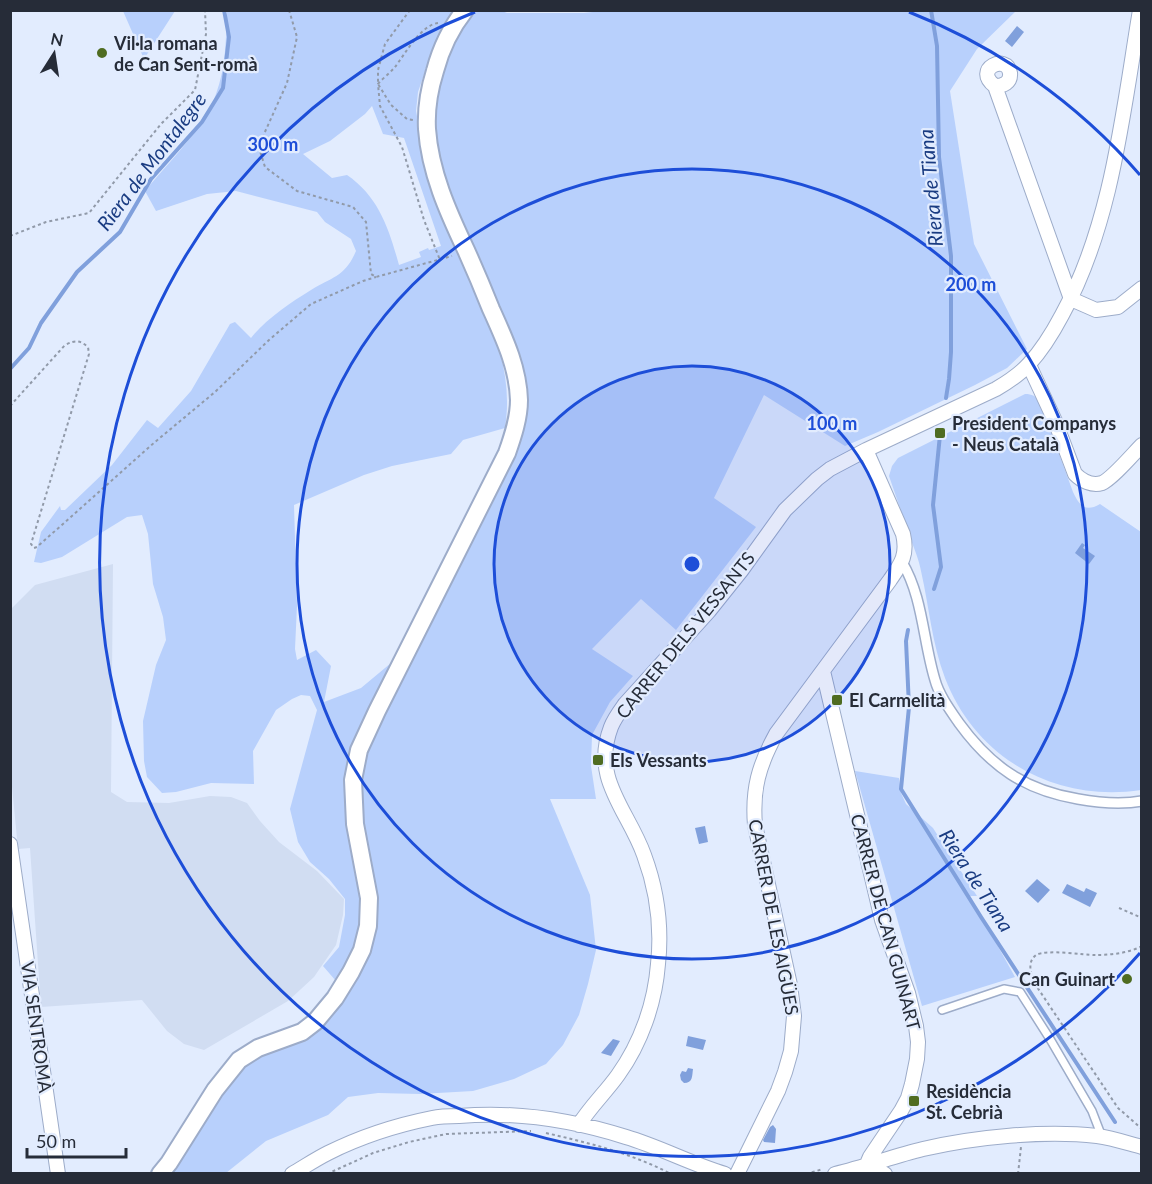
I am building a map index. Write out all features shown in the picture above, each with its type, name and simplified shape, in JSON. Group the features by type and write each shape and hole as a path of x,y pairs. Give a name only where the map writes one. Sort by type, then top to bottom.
{"street":[{"path":"160,1173 169,1163 215,1090 239,1060 258,1048 302,1032 315,1022 335,998 362,950 368,926 369,898 355,824 353,780 359,750 507,453 518,416 517,377 510,352 452,220 437,181 430,151 427,112 430,86 448,33 465,10"},
{"name":"CARRER DELS VESSANTS","path":"579,1125 619,1074 641,1034 655,987 658,964 660,936 654,888 644,854 610,786 606,772 606,748 611,727 625,704 709,611 785,510 817,478 866,450 996,388 1029,365 1052,333 1071,299 1090,252 1107,194 1140,10"},
{"path":"995,86 1071,299 1096,310 1118,307 1142,288"},
{"path":"1029,365 1055,421 1075,474 1081,480 1092,484 1102,483 1142,445"},
{"path":"866,450 903,534 905,549 902,562 911,576 935,681 944,700 971,739 990,759 1017,779 1040,790 1109,804 1142,801"},
{"name":"CARRER DE LES AIGÜES","path":"737,1173 778,1091 785,1072 791,1051 794,1016 790,985 755,825 755,792 762,763 776,734 902,562"},
{"name":"CARRER DE CAN GUINART","path":"823,671 882,920 912,1007 918,1042 915,1073 908,1098 863,1169"},
{"name":"VIA SENTROMÀ","path":"10,844 58,1173"},
{"path":"292,1173 329,1152 376,1133 433,1118 478,1114 525,1115 603,1130 724,1173"},
{"path":"839,1172 863,1169 923,1149 958,1142 1022,1135 1075,1134 1102,1137 1142,1147"},
{"path":"863,1169 885,1173"}],"lane":[{"path":"942,1010 1004,989 1020,992 1092,1111 1102,1137"}],"path":[{"path":"10,236 46,222 89,213 161,124 195,90 206,34 205,10"},
{"path":"289,10 297,37 286,82 264,134 260,151 265,167 297,190 353,207 366,222 371,274 376,277"},
{"path":"410,10 385,44 378,70 380,106 402,147 424,220 440,260"},
{"path":"511,10 518,10"},
{"path":"560,10 584,10"},
{"path":"378,84 423,32 433,24 444,23"},
{"path":"378,84 391,105 407,118 427,121"},
{"path":"10,406 65,345 73,341 82,342 88,347 89,354 31,544 34,548 215,392 269,340 312,304 363,281 454,256"},
{"path":"1119,908 1142,918"},
{"path":"1142,946 1129,951 1099,955 1047,952 1035,957 1030,969 1034,981 1118,1108 1142,1129"},
{"path":"327,1173 373,1153 446,1134 537,1131 605,1148 671,1173"},
{"path":"1018,1173 1022,1135"}],"shaded area":[{"path":"478,10 507,13 584,13 611,10 1016,11 977,49 950,91 974,244 1027,349 1007,368 845,446 764,395 714,498 756,527 676,630 641,599 592,649 633,676 610,702 592,735 591,766 596,799 550,799 590,895 596,950 579,1015 563,1045 546,1064 514,1079 473,1091 420,1094 378,1093 348,1097 328,1115 266,1141 226,1173 170,1174 218,1099 241,1068 268,1052 301,1039 363,959 361,784 365,758 371,739 486,511 525,383 520,357 454,206 434,130 435,100 452,40 464,22"},
{"path":"123,11 175,11 144,59"},
{"path":"227,11 455,11 447,21 430,57 418,92 416,111 431,188 500,353 506,381 505,428 463,440 451,454 392,466 364,475 294,505 297,606 295,649 297,660 316,650 331,666 324,702 361,688 397,658 358,734 359,927 353,948 336,981 323,966 339,947 345,915 345,899 329,879 310,862 298,842 290,809 317,710 310,696 301,695 276,710 253,751 254,784 211,783 176,792 162,793 147,777 144,761 143,721 156,665 166,640 163,617 153,584 148,534 142,515 127,517 62,557 41,563 34,562 41,532 60,506 61,510 65,510 112,465 147,420 158,428 191,391 230,324 235,322 251,338 264,324 287,306 342,271 352,260 356,251 351,239 325,222 317,212 236,191 207,194 156,211 145,191 185,145 203,120 216,94 225,52","holes":["372,106 383,134 404,138 441,246 419,252 421,257 399,265 387,227 367,193 347,175 332,178 303,154 330,141"]},
{"path":"1017,26 1024,32 1012,47 1005,41"},
{"path":"1025,394 1034,396 1040,402 1073,492 1080,504 1090,508 1100,504 1141,532 1141,790 1109,792 1079,789 1050,782 1023,769 998,752 977,732 959,707 941,665 919,563 889,476 892,466 898,458"},
{"path":"1082,543 1085,545 1083,548 1095,556 1089,564 1075,553"},
{"path":"113,564 111,792 127,802 169,803 210,796 231,797 247,803 279,842 317,871 344,899 336,945 314,977 288,1001 204,1050 184,1044 167,1031 142,1000 41,1007 30,848 18,849 11,776 11,609 35,585"},
{"path":"855,771 899,778 901,793 906,804 933,828 977,896 970,896 1015,977 922,1006"},
{"path":"705,826 708,842 699,844 695,828"},
{"path":"1037,879 1050,890 1038,903 1025,891"},
{"path":"1067,884 1084,892 1086,888 1097,893 1090,907 1062,893"},
{"path":"688,1036 706,1040 703,1050 686,1046"},
{"path":"613,1039 620,1041 611,1056 601,1053"},
{"path":"688,1068 693,1069 692,1077 689,1082 684,1083 680,1075"},
{"path":"773,1125 776,1129 775,1143 764,1142 763,1140"}],"waterway":[{"name":"Riera de Montalegre","path":"10,369 29,348 41,323 77,272 120,232 151,179 202,122 223,88 229,37 224,10"},
{"name":"Riera de Tiana","path":"931,10 937,46 939,157 951,256 951,352 946,398"},
{"name":"Riera de Tiana","path":"934,589 941,567 933,505 940,435"},
{"name":"Riera de Tiana","path":"908,630 906,641 909,707 901,789 981,917 1115,1122"}],"place":[{"name":"Vil·la romana de Can Sent-romà","path":"102,53"},
{"name":"President Companys - Neus Català","path":"940,433"},
{"name":"El Carmelità","path":"837,700"},
{"name":"Els Vessants","path":"598,760"},
{"name":"Can Guinart","path":"1127,979"},
{"name":"Residència St. Cebrià","path":"914,1101"}]}
